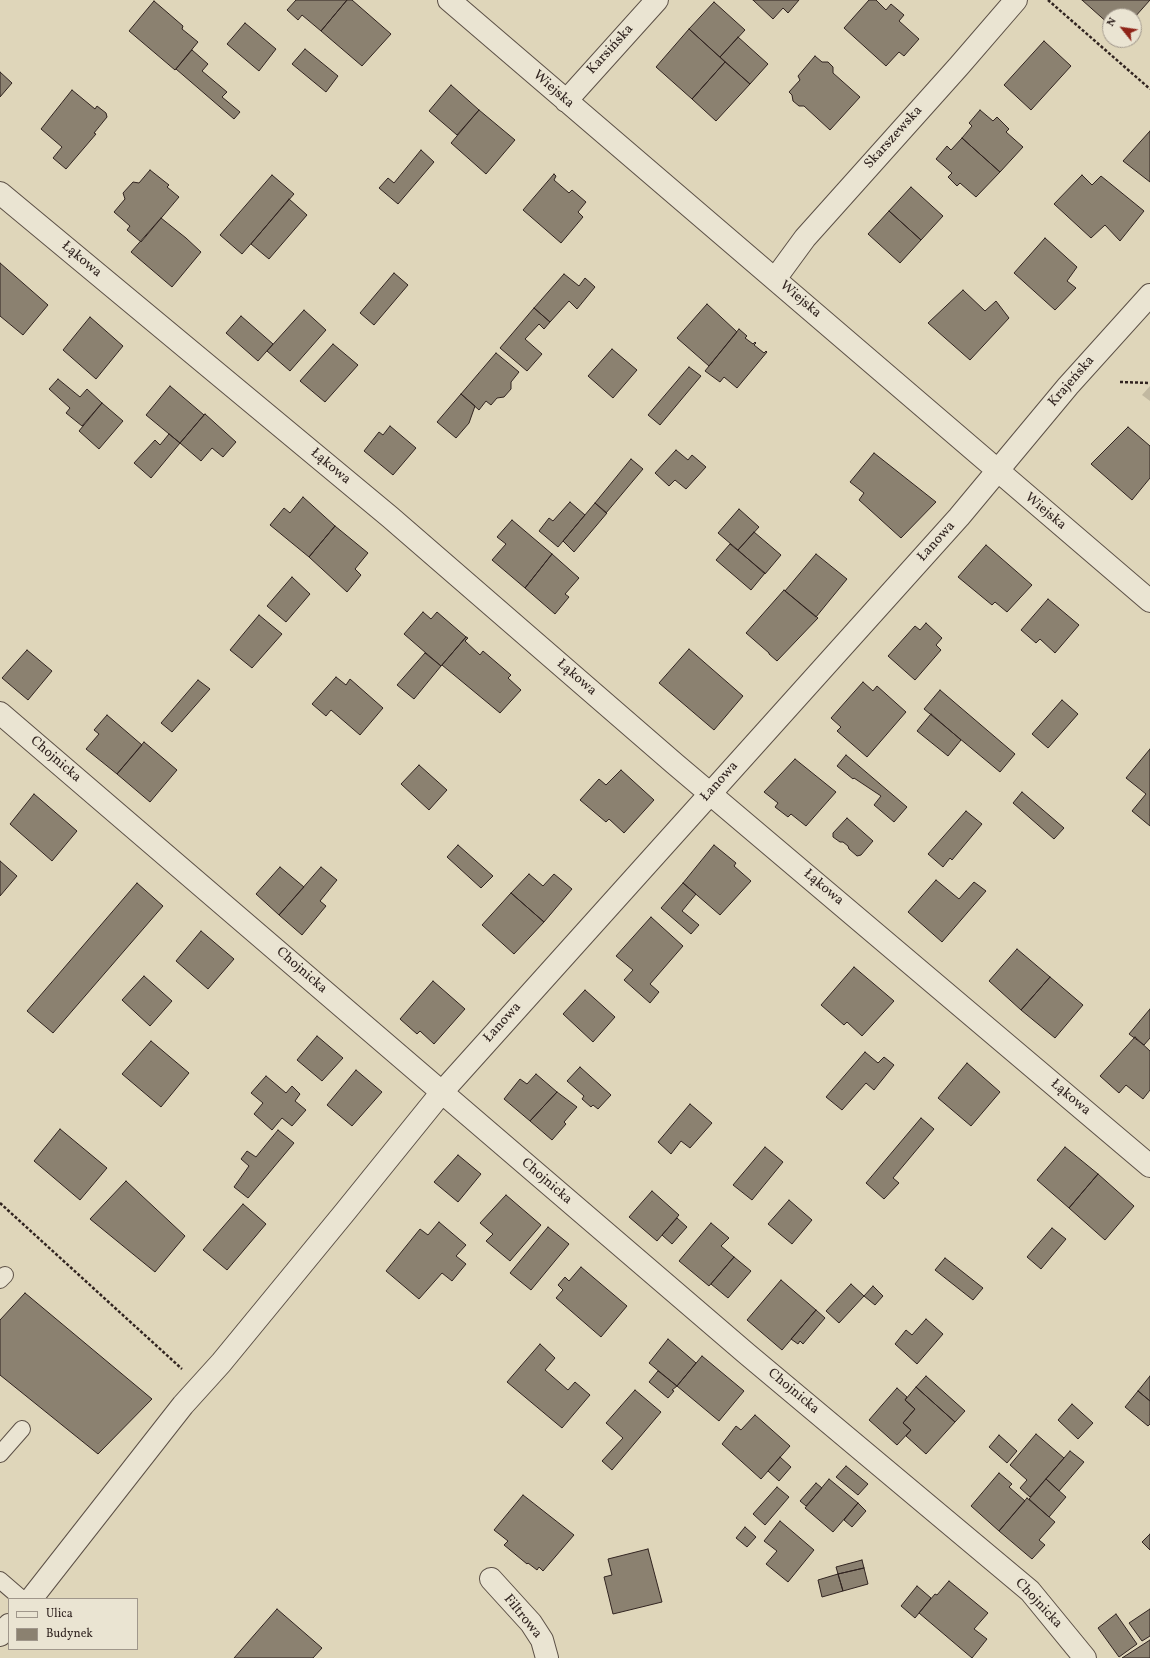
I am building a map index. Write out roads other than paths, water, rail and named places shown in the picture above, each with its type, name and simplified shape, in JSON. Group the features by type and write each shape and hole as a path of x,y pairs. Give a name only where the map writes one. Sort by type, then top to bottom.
{"street":[{"name":"Wiejska","path":"448,0 1150,601"},
{"name":"Karsińska","path":"566,101 657,0"},
{"name":"Skarszewska","path":"775,279 805,238 1016,0"},
{"name":"Łąkowa","path":"0,193 390,517 710,793 1150,1166"},
{"name":"Krajeńska","path":"997,471 1073,380 1150,295"},
{"name":"Łanowa","path":"32,1598 183,1405 221,1363 442,1092 959,517 997,471"},
{"name":"Chojnicka","path":"0,714 747,1354 1030,1591 1084,1658"},
{"name":"Filtrowa","path":"491,1579 531,1623 542,1640 547,1658"},
{"path":"0,1635 8,1626"}],"lane":[{"path":"0,1454 22,1429"},
{"path":"0,1580 21,1598"}]}
